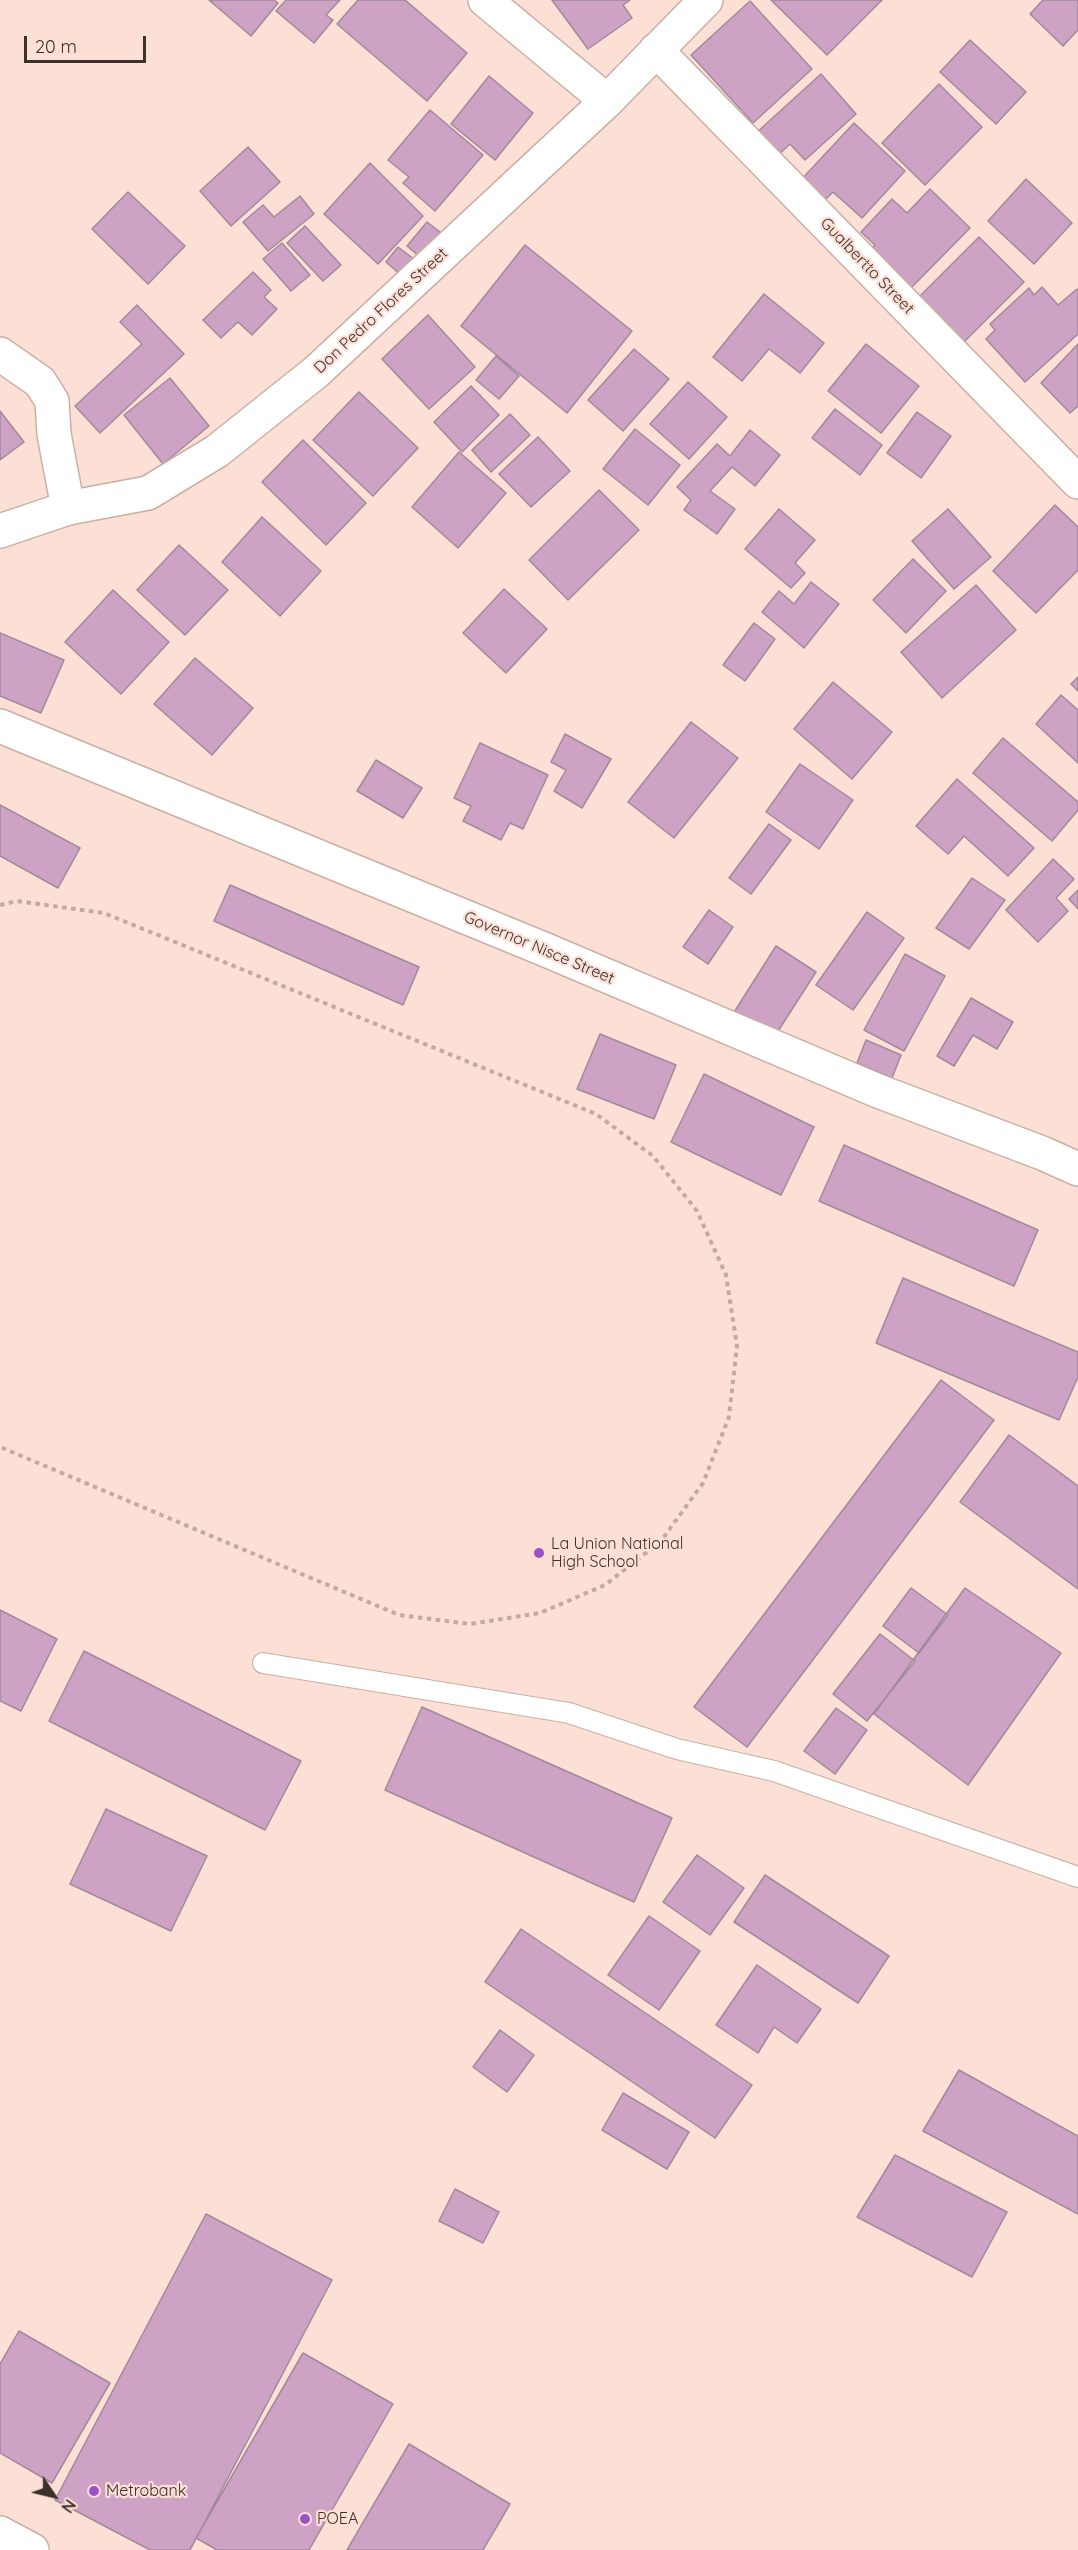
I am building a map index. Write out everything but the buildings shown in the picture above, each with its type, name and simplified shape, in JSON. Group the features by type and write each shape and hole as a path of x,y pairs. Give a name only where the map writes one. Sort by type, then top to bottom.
{"street":[{"path":"485,0 608,101"},
{"name":"Don Pedro Flores Street","path":"0,531 68,508 148,494 217,451 316,372 608,101 706,0"},
{"name":"Gualbertto Street","path":"656,51 1078,482"},
{"path":"0,354 40,382 52,401 54,434 68,508"},
{"name":"Governor Nisce Street","path":"0,726 546,950 878,1091 1042,1153 1078,1169"},
{"path":"0,2533 32,2550"}],"lane":[{"path":"262,1664 569,1713 677,1749 774,1771 1078,1877"}],"path":[{"path":"0,905 17,901 104,913 596,1114 653,1156 697,1211 726,1275 737,1346 729,1417 703,1483 661,1541 605,1585 540,1613 470,1624 399,1615 0,1447"}],"place":[{"name":"La Union National High School","path":"539,1553"},
{"name":"Metrobank","path":"94,2491"},
{"name":"POEA","path":"305,2519"}]}
